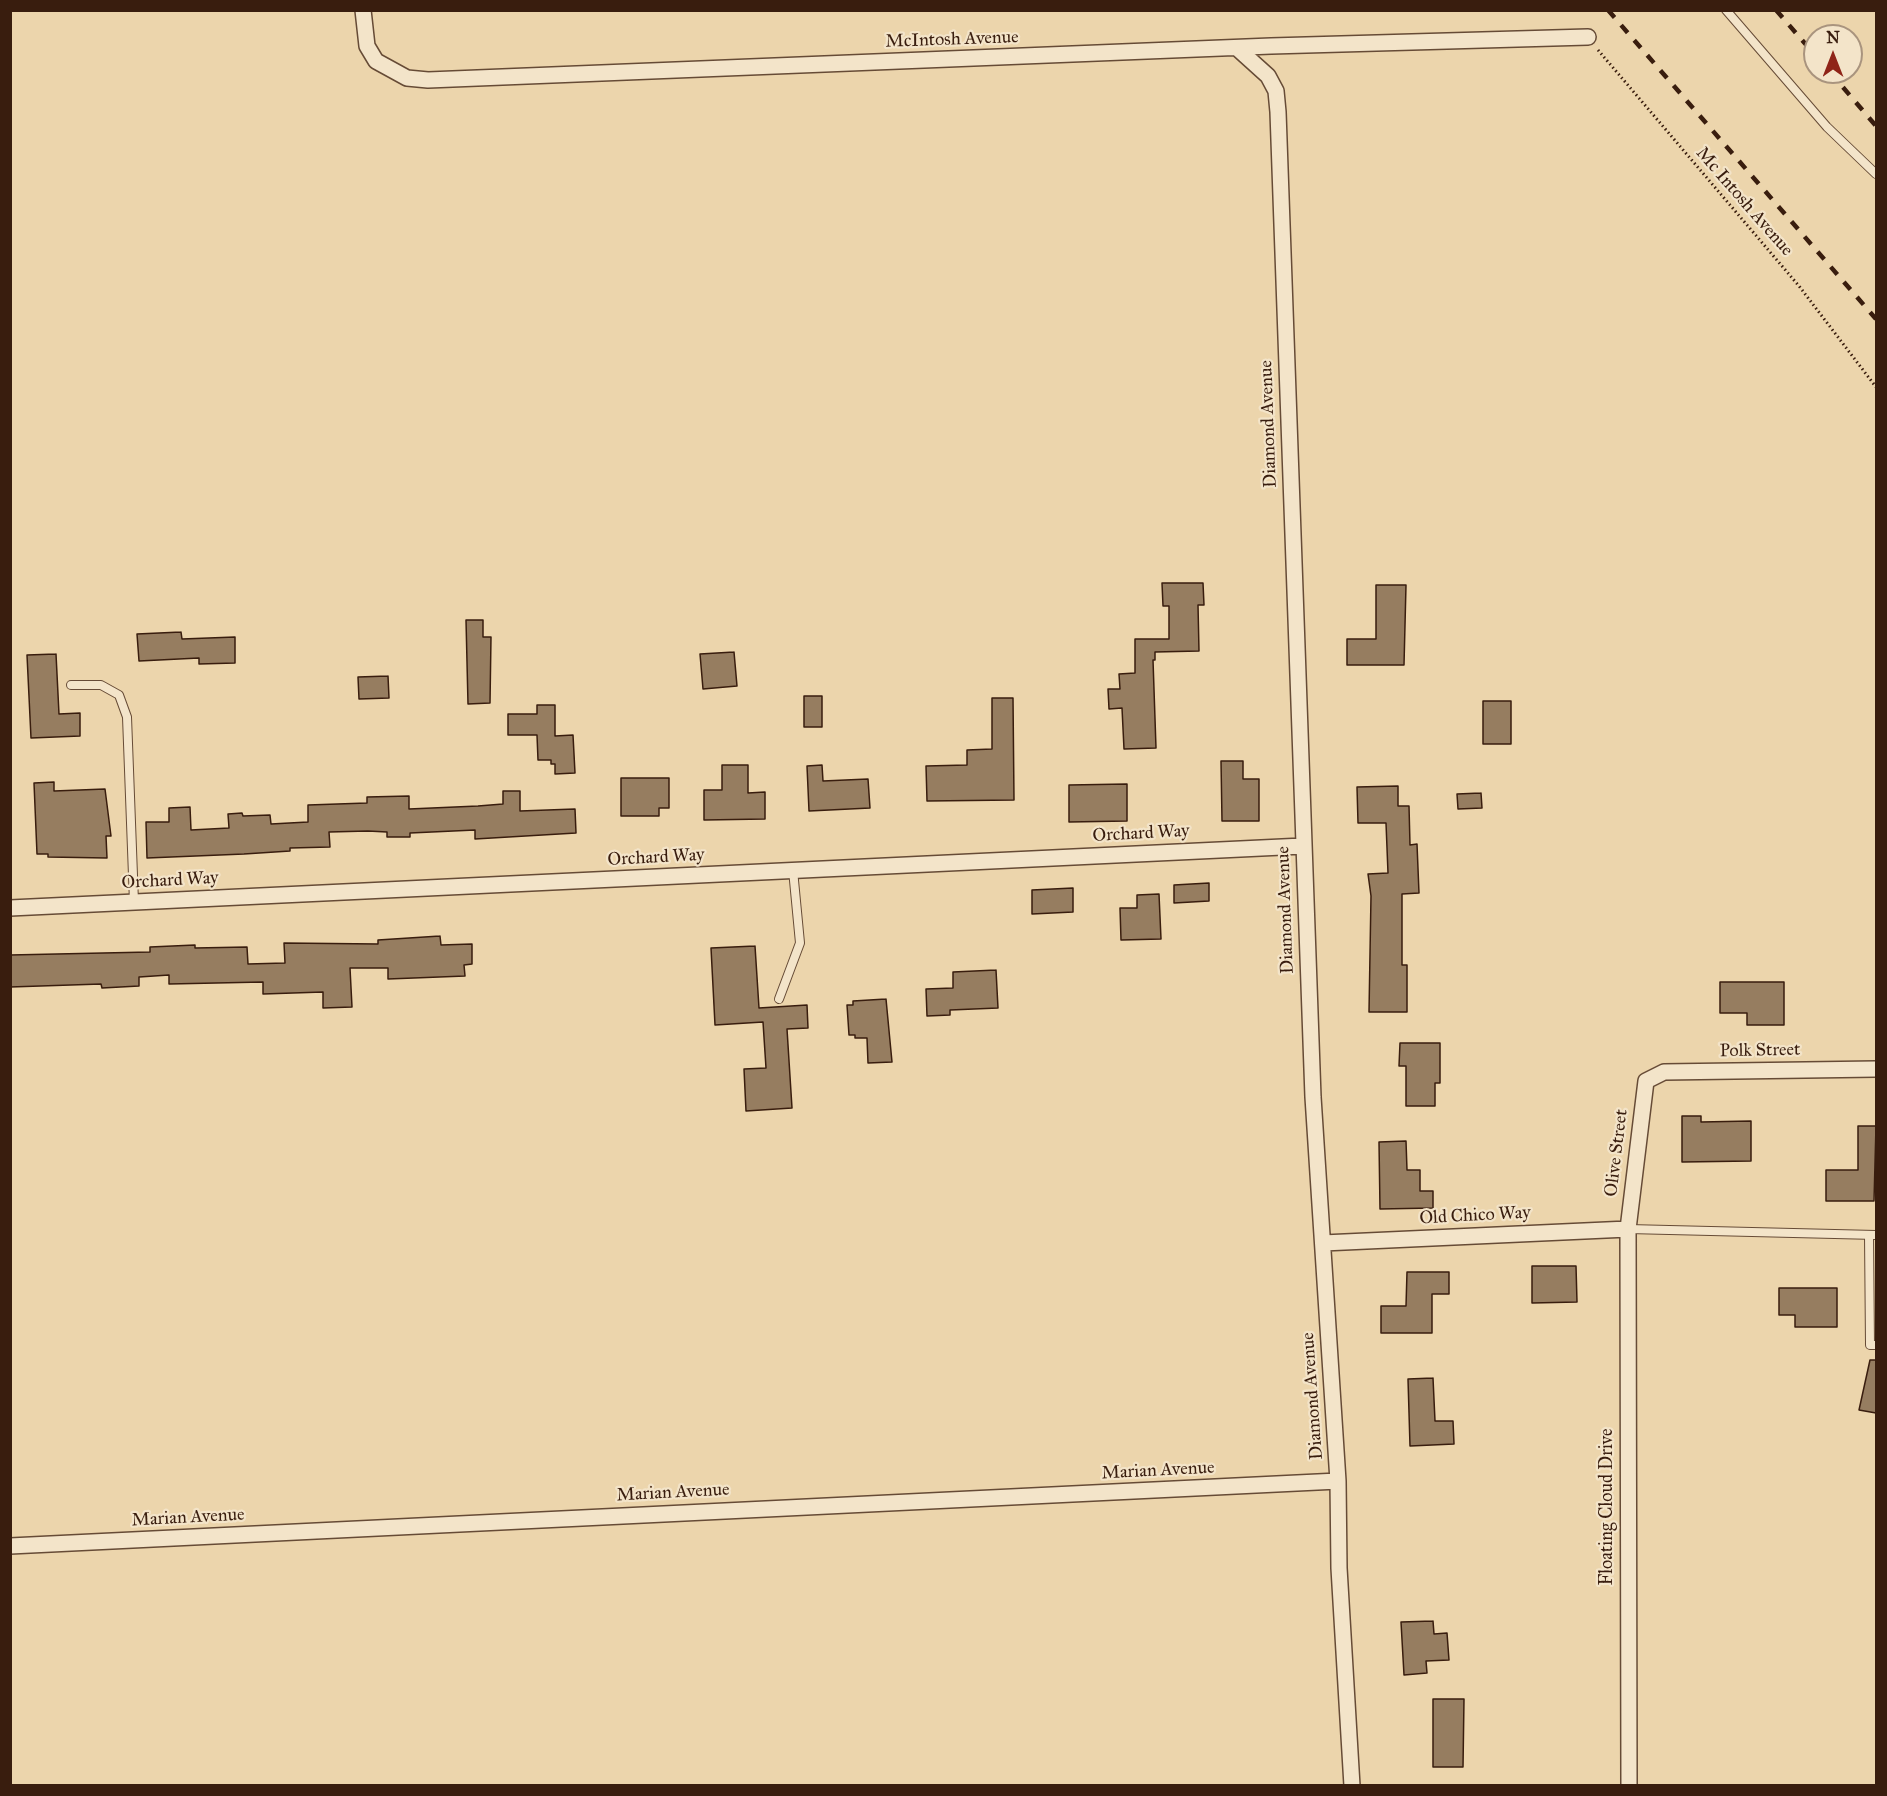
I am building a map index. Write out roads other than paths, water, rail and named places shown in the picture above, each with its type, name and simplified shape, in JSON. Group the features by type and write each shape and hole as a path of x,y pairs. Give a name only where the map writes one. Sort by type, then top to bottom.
{"street":[{"name":"McIntosh Avenue","path":"363,10 367,46 376,61 407,78 428,80 1237,48 1588,37"},
{"name":"Diamond Avenue","path":"1237,48 1268,76 1276,91 1278,112 1313,1097 1338,1480 1339,1569 1352,1785"},
{"name":"Orchard Way","path":"10,908 1303,846"},
{"name":"Polk Street","path":"1646,1081 1664,1072 1876,1069"},
{"name":"Olive Street","path":"1628,1229 1646,1081"},
{"name":"Old Chico Way","path":"1323,1243 1628,1229"},
{"name":"Floating Cloud Drive","path":"1628,1229 1629,1785"},
{"name":"Marian Avenue","path":"10,1546 1338,1480"}],"lane":[{"path":"1726,10 1827,127 1876,174"},
{"path":"71,685 101,685 119,695 127,717 134,902"},
{"path":"779,999 801,943 793,870"},
{"path":"1628,1229 1873,1235 1870,1345 1876,1345"}],"railway":[{"path":"1608,10 1876,319"},
{"path":"1776,10 1803,41"},
{"path":"1840,84 1876,126"}]}
